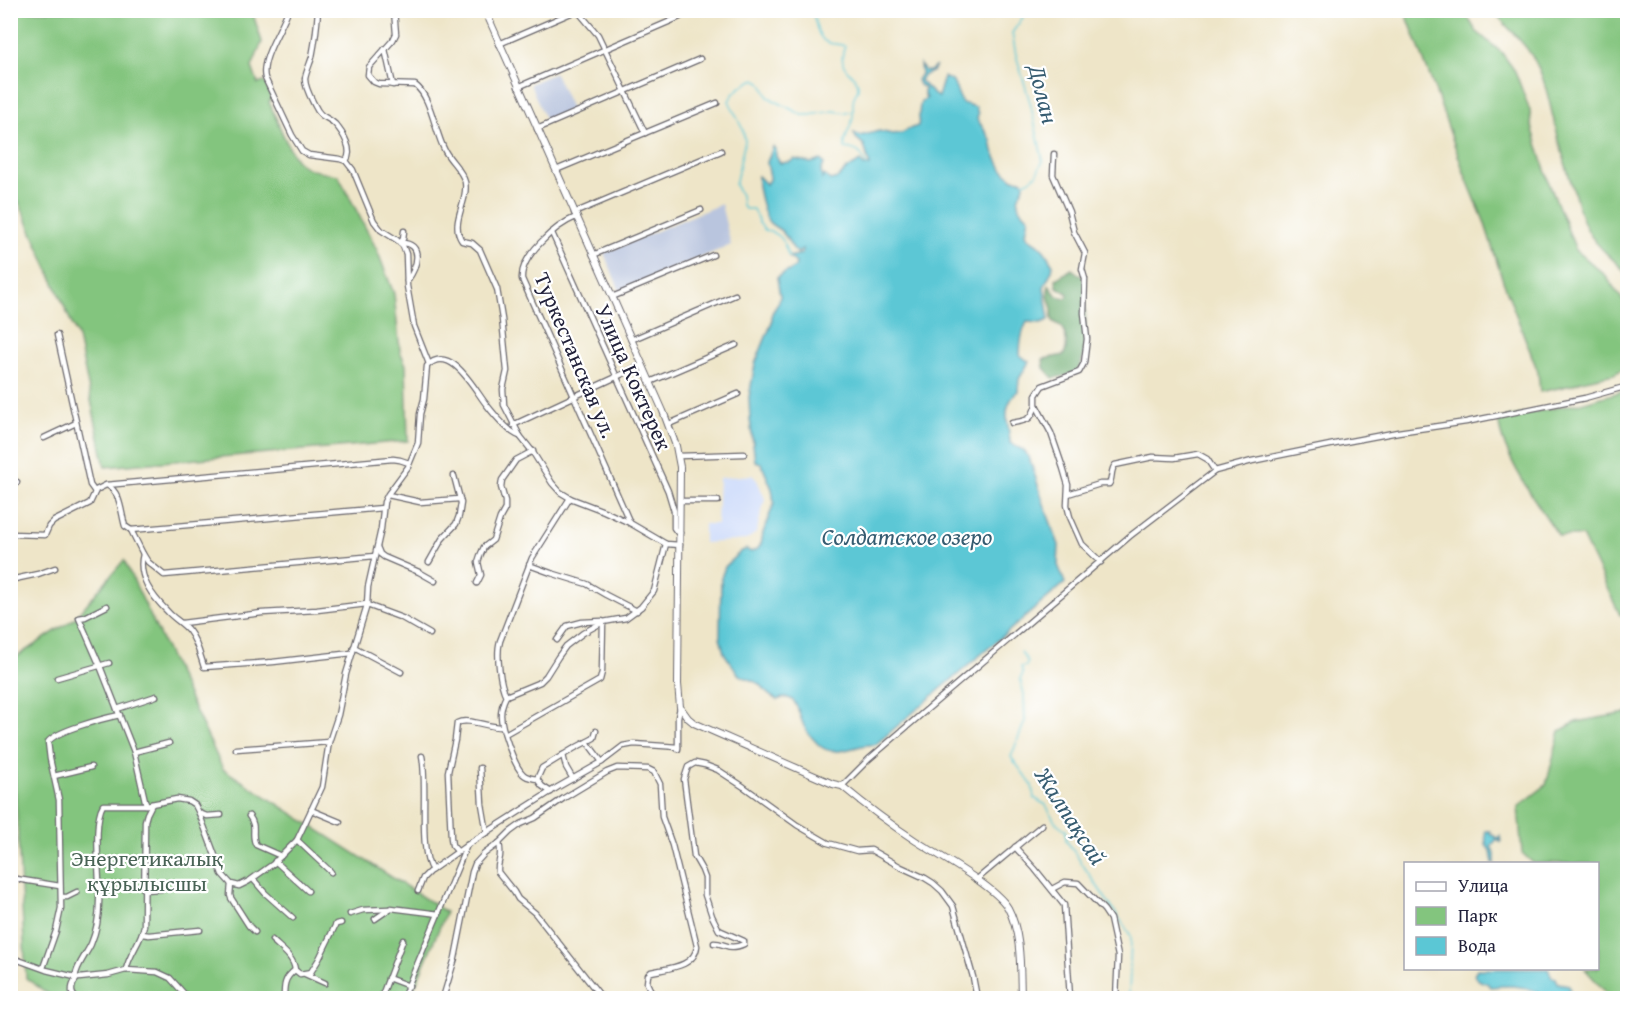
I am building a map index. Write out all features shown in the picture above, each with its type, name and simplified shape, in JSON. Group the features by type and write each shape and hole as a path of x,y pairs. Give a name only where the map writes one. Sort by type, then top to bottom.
{"main road":[{"path":"485,10 669,424 679,456 679,710 704,728 842,786 890,823 976,880 1004,902 1012,919 1018,950 1021,999"}],"street":[{"path":"288,10 267,59 265,78 302,151 309,155 346,161 353,170 374,221 385,233 400,243 408,244 417,253 415,265 407,281"},
{"path":"318,10 306,83 318,112 334,124 346,142 350,151 346,161"},
{"path":"394,10 396,34 369,67 368,75 379,84 415,85 421,90 433,117 441,144 465,182 458,235 462,241 472,243 480,250 497,289 507,371 503,402 513,425 559,491 570,498 630,523 666,544 680,545"},
{"path":"499,44 578,11 597,34 645,133"},
{"path":"518,87 680,16"},
{"path":"385,49 393,85"},
{"path":"537,129 700,59"},
{"path":"555,170 717,103"},
{"name":"Туркестанская ул.","path":"630,523 521,275 527,258 552,233 575,215 721,151"},
{"path":"1012,423 1028,420 1033,416 1036,395 1042,386 1079,372 1084,363 1087,339 1084,313 1085,279 1082,269 1085,253 1074,232 1069,212 1053,175 1054,154"},
{"path":"593,255 701,210"},
{"path":"400,243 404,231"},
{"name":"Улица Коктерек","path":"552,233 668,491 674,511 674,528 680,533"},
{"path":"400,243 406,254 407,281 414,326 429,364"},
{"path":"612,297 713,255"},
{"path":"631,340 735,295"},
{"path":"57,335 90,484 95,492"},
{"path":"650,382 736,345"},
{"path":"76,999 72,995 72,989 76,970 91,944 98,918 100,902 98,827 103,805 146,805 177,799 187,800 195,805 199,813 225,879 239,886 253,879 297,840 322,787 329,742 367,605 383,508 387,495 409,463 418,443 426,368 429,364 442,360 454,365 491,410 515,435 520,436"},
{"path":"513,425 642,364"},
{"path":"842,786 870,759 1130,536 1215,471 1340,443 1430,426 1466,422 1585,398 1628,386"},
{"path":"669,424 738,394"},
{"path":"1036,405 1051,433 1060,459 1068,485 1067,505 1075,530 1082,544 1101,562"},
{"path":"44,438 76,423"},
{"path":"477,583 481,575 478,562 480,556 484,547 493,540 505,509 502,480 516,460 532,451"},
{"path":"679,456 744,453"},
{"path":"1068,494 1100,484 1109,484 1115,465 1139,459 1184,458 1198,454 1207,459 1215,471"},
{"path":"10,534 45,536 54,521 90,504 95,492 101,486 393,459 409,463"},
{"path":"429,562 442,539 456,524 461,510 454,476"},
{"path":"108,485 114,490 119,501 124,526 130,530 148,562 164,575 375,556"},
{"path":"387,495 420,502 459,499"},
{"path":"551,792 537,779 527,777 520,770 502,727 501,712 506,696 500,675 498,646 535,552 570,498"},
{"path":"680,501 718,501"},
{"path":"130,530 383,508"},
{"path":"557,640 567,626 582,622 626,618 637,611 654,591 666,544"},
{"path":"378,546 381,555 435,581"},
{"path":"143,554 142,575 147,588 192,636 204,667 352,653"},
{"path":"530,565 587,584 637,611"},
{"path":"10,580 56,568"},
{"path":"182,623 367,605 402,618 430,634"},
{"path":"107,606 79,618 134,752 146,805"},
{"path":"506,696 540,682 566,646 583,633 606,621"},
{"path":"505,734 600,680 606,621"},
{"path":"354,647 401,672"},
{"path":"57,678 109,663"},
{"path":"117,709 156,696"},
{"path":"418,891 423,878 467,845 626,745 678,748 679,710 671,714"},
{"path":"43,968 62,908 59,800 48,742 52,737 120,715"},
{"path":"458,852 452,845 451,838 448,772 457,723 462,720 502,727"},
{"path":"537,779 542,768 594,738 596,731"},
{"path":"236,749 329,742"},
{"path":"587,742 602,762"},
{"path":"134,752 169,743"},
{"path":"563,755 566,767 573,779"},
{"path":"422,756 425,790 425,845 428,864 432,870"},
{"path":"714,943 725,947 737,947 744,944 744,941 719,930 705,895 705,878 694,856 684,779 688,767 695,763 718,770 797,825 828,843 858,851 871,850 933,883 953,906 977,999"},
{"path":"54,776 91,767"},
{"path":"480,768 482,804 487,833"},
{"path":"443,999 455,958 475,864 521,824 535,818 564,798 617,768 648,769 654,772 660,784 662,817 672,845 697,949 688,963 651,972 648,975 647,983 654,999"},
{"path":"126,970 142,934 145,821 152,804"},
{"path":"311,810 340,822"},
{"path":"199,813 207,816 221,815"},
{"path":"249,816 254,823 253,842 281,856"},
{"path":"976,880 1042,825"},
{"path":"297,840 331,872"},
{"path":"499,843 502,857 498,872 518,900 535,913 602,999"},
{"path":"403,999 467,845"},
{"path":"1015,848 1052,889 1065,908 1070,999"},
{"path":"275,861 308,891"},
{"path":"10,878 60,886"},
{"path":"253,879 265,893 294,918"},
{"path":"1052,889 1065,882 1078,883 1107,914 1118,956 1116,999"},
{"path":"231,884 230,895 234,904 255,932"},
{"path":"144,890 161,889"},
{"path":"62,897 77,892"},
{"path":"350,914 363,910 389,909 439,914"},
{"path":"375,919 389,909"},
{"path":"305,974 311,972 336,924 341,924"},
{"path":"142,934 200,930"},
{"path":"272,940 294,962 295,970 325,983"},
{"path":"381,999 403,940"},
{"path":"10,957 76,978 108,975 126,970 157,972 170,978 188,999"},
{"path":"284,999 286,979 295,970"},
{"path":"388,978 409,986"}],"shaded area":[{"path":"555,73 572,111 546,121 530,84"},
{"path":"721,204 731,245 620,291 604,253"},
{"path":"752,475 757,480 765,499 756,533 746,540 704,543 704,524 717,524 719,478"}],"green space":[{"path":"10,11 252,11 262,42 252,67 258,84 264,82 266,84 271,98 269,102 288,146 302,165 320,172 338,175 377,250 394,294 400,351 406,365 408,441 105,467 78,338 11,184"},
{"path":"1405,11 1464,11 1476,31 1502,53 1515,71 1530,111 1531,123 1549,183 1576,250 1605,275 1627,306 1627,367 1614,374 1540,392 1538,372"},
{"path":"1494,11 1627,11 1627,275 1597,244 1588,231 1579,210 1547,93 1535,60"},
{"path":"1072,269 1084,278 1086,327 1084,354 1076,372 1053,378 1044,368 1043,359 1064,355 1066,342 1063,328 1052,319 1048,289 1049,285 1057,296 1066,298 1068,294 1057,287 1056,279"},
{"path":"1627,390 1628,614 1620,615 1582,536 1559,536 1527,488 1512,462 1501,435 1498,419 1581,403"},
{"name":"Энергетикалық құрылысшы","path":"124,560 223,769 446,912 410,998 54,998 26,978 10,661 74,619"},
{"path":"1627,713 1627,998 1611,998 1586,970 1599,970 1599,862 1532,862 1522,853 1518,807 1546,785 1560,731 1576,722"}],"water":[{"name":"Солдатское озеро","path":"920,65 925,71 930,71 936,66 920,81 935,95 938,97 944,77 953,82 962,103 976,107 977,119 991,140 993,151 1002,169 1013,179 1023,180 1024,186 1018,203 1029,218 1026,233 1028,238 1042,247 1053,265 1044,287 1049,320 1041,323 1027,322 1025,326 1020,355 1029,362 1019,379 1018,391 1009,403 1007,416 1010,443 1023,450 1029,457 1059,545 1058,565 1065,583 875,745 833,751 820,746 810,735 796,705 790,698 777,700 769,695 760,684 739,675 724,653 720,637 721,578 725,567 740,552 746,549 751,552 758,549 774,503 772,489 761,463 755,461 749,397 755,364 772,322 772,313 779,302 777,278 795,267 796,263 789,257 802,254 802,249 798,253 786,236 767,219 759,193 758,176 766,184 770,178 767,162 773,147 776,149 776,156 780,163 794,159 811,163 821,160 824,164 821,171 822,179 824,175 830,180 838,178 860,161 864,166 870,166 864,145 854,133 860,136 879,131 892,134 902,133 918,126 921,102 927,98 924,95 924,88 917,80 921,74"},
{"path":"1485,831 1490,831 1497,838 1500,836 1501,842 1497,839 1491,846 1495,854 1495,862 1493,862 1491,852 1486,845"},
{"path":"1476,970 1548,970 1558,983 1569,985 1570,989 1561,998 1543,998 1540,993 1521,987 1490,987 1474,974"}],"waterway":[{"path":"812,10 818,32 823,40 845,46 842,55 843,62 858,83 845,148 859,153 867,166"},
{"name":"Долан","path":"1023,182 1029,181 1036,175 1043,161 1012,33 1023,17 1032,10"},
{"path":"789,257 782,239 765,230 753,209 745,209 742,205 741,195 735,185 745,141 743,130 729,101 740,88 755,79 761,82 768,97 802,115 853,111"},
{"name":"Жалпақсай","path":"1021,652 1028,662 1026,666 1021,667 1023,674 1020,679 1024,694 1025,721 1011,757 1032,785 1034,798 1046,805 1055,822 1066,830 1066,840 1131,936 1129,998"}]}
